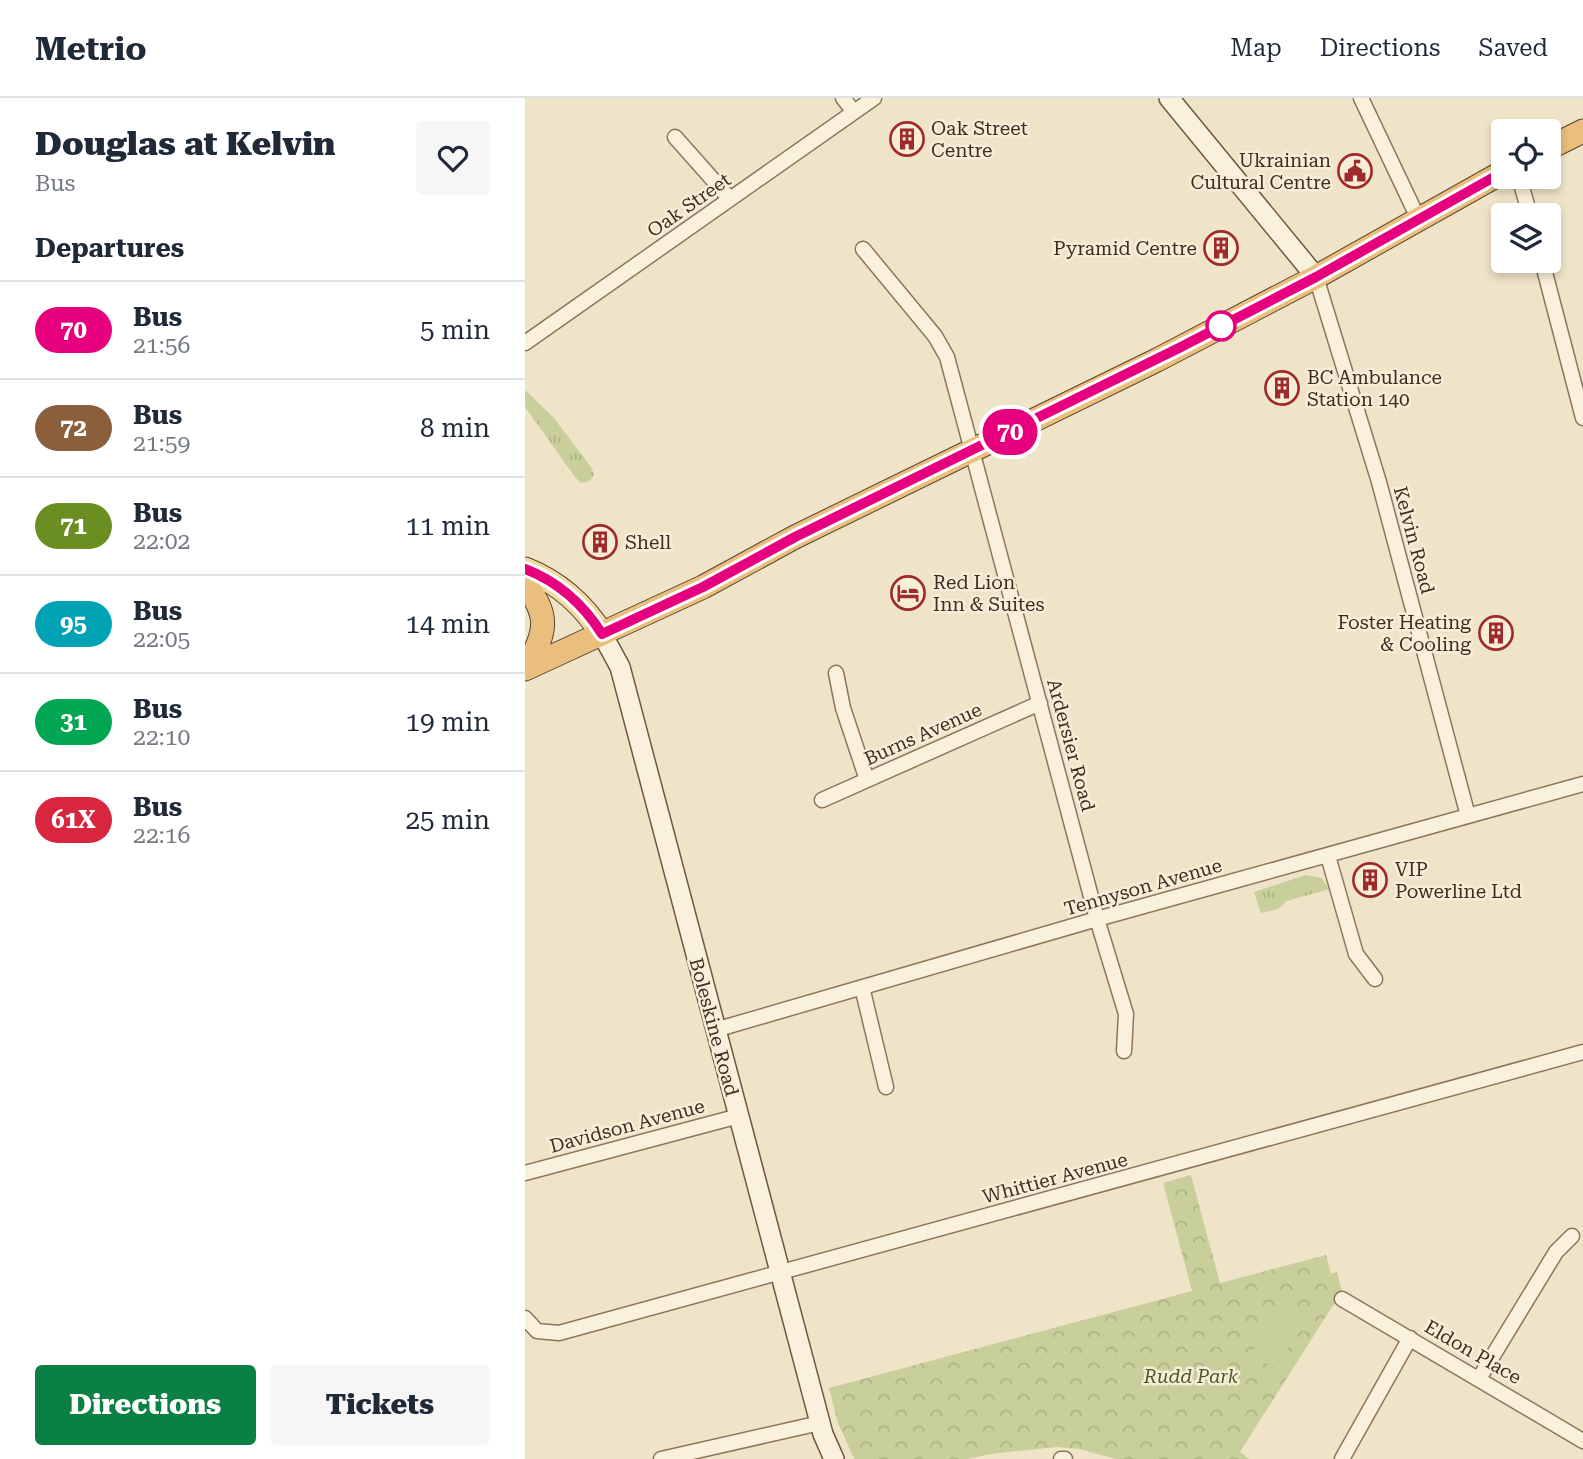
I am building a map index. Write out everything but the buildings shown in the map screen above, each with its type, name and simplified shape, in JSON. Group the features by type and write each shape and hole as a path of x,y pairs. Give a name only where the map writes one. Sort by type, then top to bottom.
{"highway":[{"path":"1561,142 1583,131"},
{"path":"527,668 703,587 795,537 1316,277 1491,178"},
{"path":"525,583 540,605 545,622 541,639 527,668"}],"main road":[{"path":"1169,98 1316,277"},
{"path":"525,569 552,582 576,600 602,634"},
{"name":"Boleskine Road","path":"602,634 620,667 820,1423 834,1459"}],"street":[{"path":"843,98 854,112"},
{"name":"Oak Street","path":"525,343 874,98"},
{"path":"1361,98 1418,218"},
{"path":"675,137 730,199"},
{"name":"Ardersier Road","path":"863,249 935,336 947,357 974,449 1097,919 1126,1014 1123,1051"},
{"path":"1545,273 1583,418"},
{"name":"Kelvin Road","path":"1316,277 1377,474 1468,816"},
{"path":"836,673 851,734 867,780"},
{"name":"Burns Avenue","path":"822,800 1040,703"},
{"name":"Tennyson Avenue","path":"715,1030 1097,919 1583,784"},
{"path":"1328,856 1356,954 1375,979"},
{"path":"862,987 886,1087"},
{"name":"Whittier Avenue","path":"525,1318 537,1331 559,1333 1583,1052"},
{"name":"Davidson Avenue","path":"525,1173 739,1116"},
{"path":"1480,1377 1556,1251 1572,1236"},
{"name":"Eldon Place","path":"1342,1299 1480,1377 1583,1441"},
{"path":"1342,1459 1409,1338"},
{"path":"661,1459 820,1423"}],"green space":[{"path":"525,390 554,418 591,467 594,474 590,481 581,483 575,477 525,407"},
{"path":"1306,875 1322,878 1329,889 1287,901 1278,909 1261,913 1254,892"},
{"name":"Rudd Park","path":"1191,1175 1220,1283 1326,1255 1331,1274 1337,1272 1342,1291 1240,1452 1249,1459 1116,1459 1079,1449 1057,1447 968,1459 854,1459 838,1423 829,1388 1192,1291 1163,1183"},
{"path":"1281,1306 1305,1321 1275,1368 1251,1353"}],"bus line":[{"name":"70","path":"525,569 552,582 576,600 602,634 703,587 795,537 1179,348 1316,277 1491,178"}],"place":[{"name":"Oak Street Centre","path":"907,139"},
{"name":"Ukrainian Cultural Centre","path":"1355,171"},
{"name":"Pyramid Centre","path":"1221,248"},
{"name":"BC Ambulance Station 140","path":"1282,388"},
{"name":"Shell","path":"600,542"},
{"name":"Red Lion Inn & Suites","path":"908,593"},
{"name":"Foster Heating & Cooling","path":"1496,633"},
{"name":"VIP Powerline Ltd","path":"1370,880"}]}
